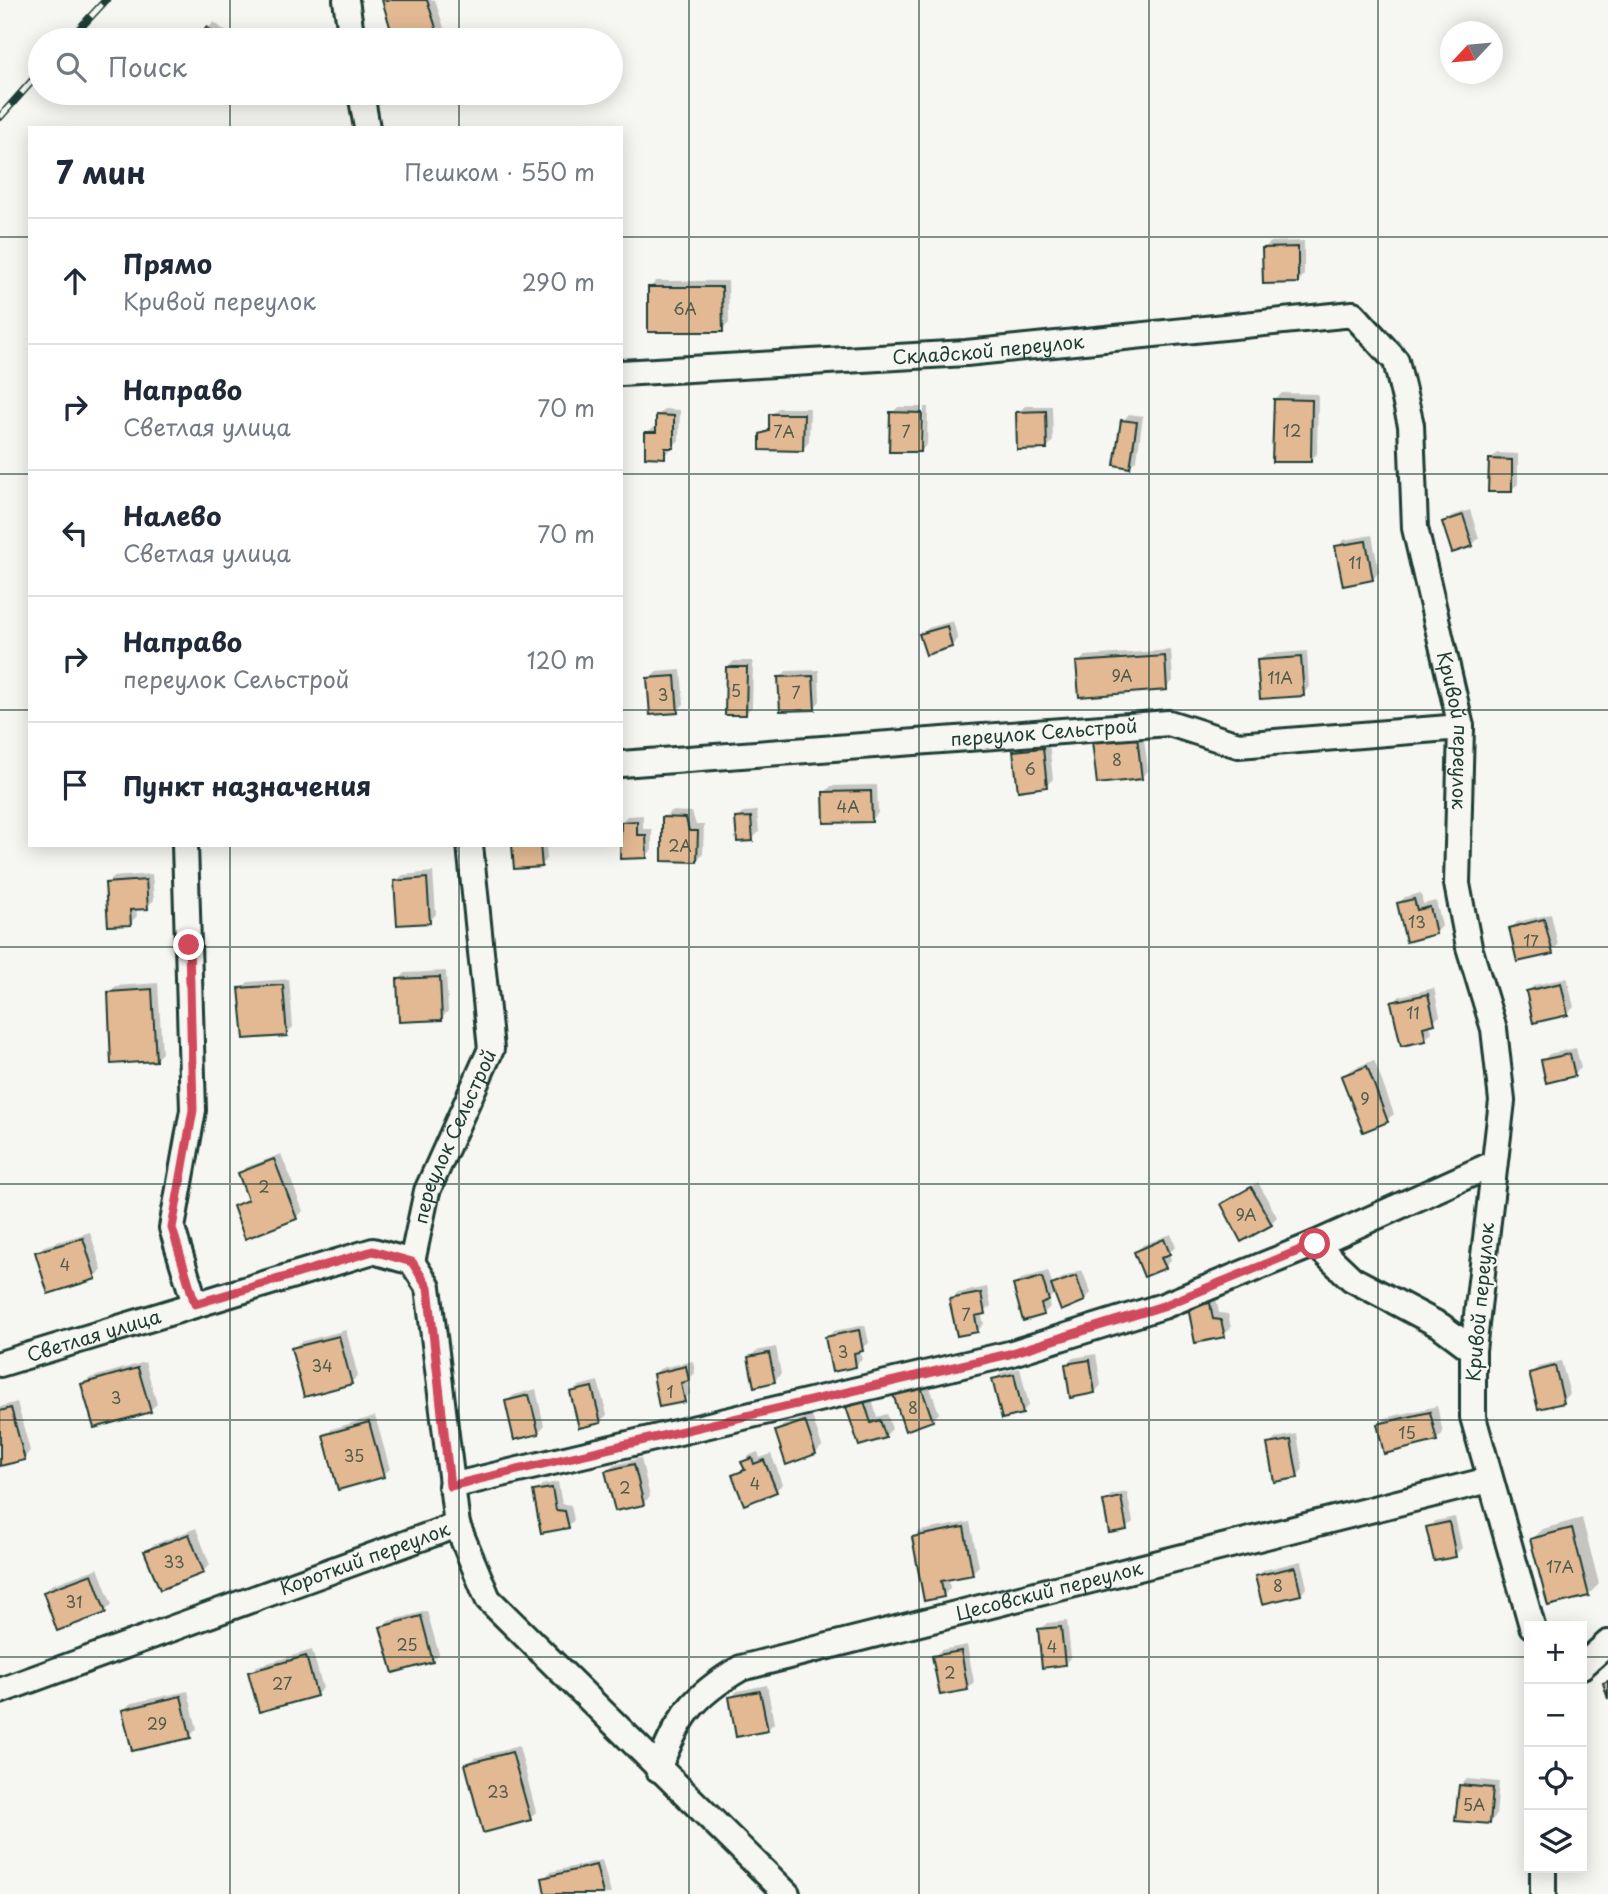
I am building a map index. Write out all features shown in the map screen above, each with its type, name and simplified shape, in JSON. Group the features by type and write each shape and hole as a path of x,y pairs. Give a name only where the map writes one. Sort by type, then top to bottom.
{"street":[{"path":"346,0 350,28"},
{"path":"363,105 366,126"},
{"name":"Складской переулок","path":"623,373 966,353 1353,314"},
{"name":"Кривой переулок","path":"1353,314 1396,361 1412,425 1415,528 1461,727 1457,884 1469,947 1494,1029 1502,1101 1472,1350 1473,1418 1531,1621"},
{"name":"переулок Сельстрой","path":"623,764 1169,723 1238,745 1461,727"},
{"path":"185,847 193,1110 172,1228 195,1304"},
{"name":"переулок Сельстрой","path":"412,1262 427,1191 491,1049 470,847"},
{"path":"450,1486 1009,1354 1163,1306 1315,1244 1493,1164"},
{"path":"1315,1244 1352,1279 1441,1326 1472,1350"},
{"name":"Светлая улица","path":"0,1364 373,1251 412,1262"},
{"path":"412,1262 428,1287 450,1486 457,1525"},
{"name":"Цесовский переулок","path":"657,1769 677,1723 712,1685 741,1668 1489,1480"},
{"name":"Короткий переулок","path":"0,1691 457,1525 488,1599 657,1769 787,1894"},
{"path":"1587,1638 1608,1636"},
{"path":"1587,1662 1608,1643"},
{"path":"1543,1873 1544,1894"}],"building":[{"path":"382,0 427,0 436,28 390,28"},
{"path":"1298,247 1298,283 1263,284 1262,248"},
{"path":"648,287 722,287 723,332 648,332"},
{"path":"1274,399 1312,400 1311,462 1272,462"},
{"path":"1046,411 1047,449 1017,450 1016,412"},
{"path":"890,412 922,413 921,452 889,452"},
{"path":"769,414 804,414 803,451 760,450 760,434 769,431"},
{"path":"656,415 674,416 674,448 665,448 665,458 645,457 645,432 656,432"},
{"path":"1121,420 1137,422 1130,468 1114,465"},
{"path":"1489,459 1512,460 1512,492 1488,492"},
{"path":"1463,515 1473,546 1452,553 1442,522"},
{"path":"1366,541 1373,580 1343,586 1335,546"},
{"path":"947,626 952,647 926,655 919,634"},
{"path":"1165,656 1167,690 1079,697 1076,662"},
{"path":"1301,657 1304,696 1260,699 1257,660"},
{"path":"726,667 747,667 746,715 725,715"},
{"path":"675,676 678,713 650,715 647,678"},
{"path":"813,676 815,710 780,711 778,677"},
{"path":"1137,736 1142,779 1097,784 1092,741"},
{"path":"1043,748 1047,787 1018,791 1013,751"},
{"path":"871,791 872,822 824,823 823,792"},
{"path":"662,817 686,818 689,831 698,831 697,862 662,861"},
{"path":"751,817 753,841 737,842 735,818"},
{"path":"637,821 637,835 646,835 647,858 620,859 623,822"},
{"path":"512,847 540,847 542,867 514,869"},
{"path":"427,878 430,923 397,925 394,881"},
{"path":"146,880 148,909 130,910 131,925 108,926 105,883"},
{"path":"1414,899 1417,910 1430,907 1436,934 1406,942 1397,903"},
{"path":"1544,919 1553,954 1517,962 1509,928"},
{"path":"440,977 442,1020 399,1022 397,979"},
{"path":"1561,983 1568,1015 1533,1023 1526,991"},
{"path":"283,985 287,1036 244,1039 239,988"},
{"path":"152,989 156,1061 111,1064 108,992"},
{"path":"1428,994 1435,1024 1423,1027 1426,1041 1401,1046 1391,1002"},
{"path":"1570,1054 1575,1076 1546,1083 1541,1060"},
{"path":"1367,1066 1388,1122 1363,1132 1341,1076"},
{"path":"274,1159 297,1219 245,1239 233,1206 248,1200 238,1173"},
{"path":"1251,1187 1272,1225 1241,1242 1221,1204"},
{"path":"83,1238 96,1279 48,1294 35,1252"},
{"path":"1164,1239 1170,1254 1161,1258 1166,1268 1144,1277 1134,1252"},
{"path":"1076,1276 1085,1301 1061,1311 1051,1285"},
{"path":"1042,1277 1049,1301 1041,1304 1044,1315 1023,1321 1013,1285"},
{"path":"981,1293 985,1314 975,1316 978,1332 957,1336 949,1299"},
{"path":"1210,1303 1213,1319 1221,1320 1225,1337 1195,1343 1188,1307"},
{"path":"859,1330 863,1351 854,1353 856,1367 832,1372 825,1337"},
{"path":"339,1336 352,1384 304,1397 291,1348"},
{"path":"769,1353 775,1382 754,1387 748,1357"},
{"path":"1090,1360 1095,1393 1070,1398 1065,1364"},
{"path":"686,1366 689,1381 681,1383 685,1402 659,1407 653,1374"},
{"path":"1555,1366 1564,1403 1538,1409 1529,1373"},
{"path":"138,1368 151,1412 94,1428 81,1384"},
{"path":"1014,1374 1023,1414 1002,1419 992,1379"},
{"path":"920,1384 933,1421 905,1431 893,1394"},
{"path":"592,1387 601,1423 579,1428 570,1392"},
{"path":"529,1395 539,1434 514,1440 505,1401"},
{"path":"864,1401 871,1423 880,1420 886,1438 859,1446 846,1407"},
{"path":"11,1408 25,1460 0,1466 0,1411"},
{"path":"1430,1412 1437,1441 1384,1454 1377,1424"},
{"path":"805,1421 816,1454 786,1465 775,1431"},
{"path":"369,1422 384,1477 338,1490 323,1435"},
{"path":"1291,1440 1298,1478 1274,1482 1267,1444"},
{"path":"752,1458 754,1464 764,1460 777,1492 744,1505 732,1475 745,1470 741,1462"},
{"path":"634,1464 644,1505 615,1511 605,1471"},
{"path":"552,1488 556,1510 565,1511 569,1528 541,1533 533,1491"},
{"path":"1121,1497 1127,1530 1109,1533 1103,1501"},
{"path":"1449,1522 1456,1557 1434,1561 1426,1527"},
{"path":"964,1527 973,1575 941,1581 944,1597 924,1601 912,1537"},
{"path":"1572,1528 1589,1596 1548,1606 1530,1539"},
{"path":"189,1534 204,1573 160,1590 144,1551"},
{"path":"1295,1567 1301,1595 1262,1604 1255,1576"},
{"path":"92,1574 106,1613 57,1631 43,1592"},
{"path":"421,1616 433,1662 393,1673 380,1627"},
{"path":"1061,1627 1065,1665 1042,1668 1038,1629"},
{"path":"961,1651 968,1690 940,1695 932,1656"},
{"path":"306,1656 317,1696 259,1712 248,1672"},
{"path":"1608,1681 1608,1699 1603,1683"},
{"path":"760,1691 768,1731 736,1737 729,1697"},
{"path":"181,1696 191,1738 132,1751 122,1710"},
{"path":"512,1752 531,1820 483,1833 465,1764"},
{"path":"1459,1785 1493,1788 1490,1824 1455,1821"},
{"path":"596,1865 603,1894 545,1894 542,1878"}],"railway":[{"path":"80,28 106,0"},
{"path":"0,117 28,86"}],"route":[{"path":"189,945 193,1110 172,1228 195,1304 373,1251 412,1262 428,1287 450,1486 1009,1354 1163,1306 1315,1244"}]}
